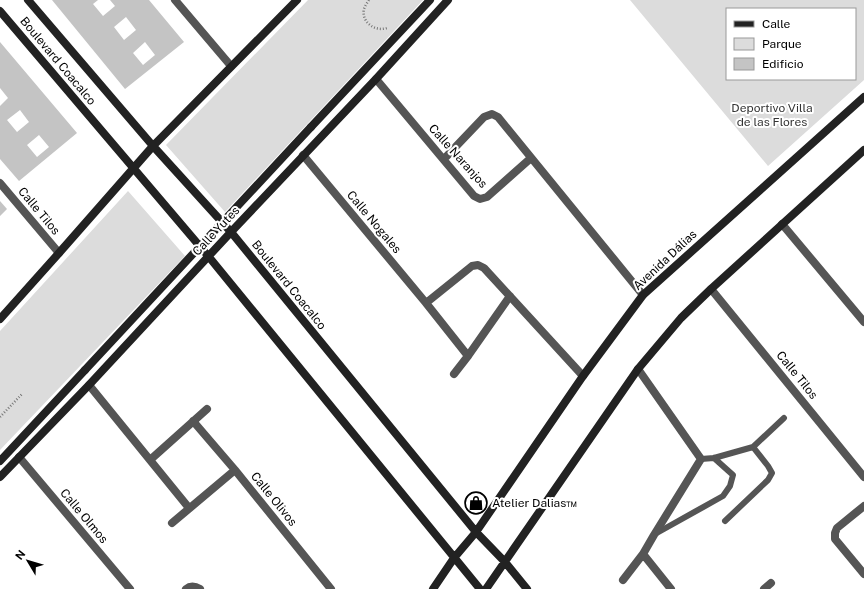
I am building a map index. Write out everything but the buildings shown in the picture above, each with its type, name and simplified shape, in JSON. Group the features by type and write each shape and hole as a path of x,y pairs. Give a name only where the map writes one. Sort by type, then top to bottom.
{"main road":[{"name":"Boulevard Coacalco","path":"28,0 152,146 231,232 476,532 505,562 527,589"},
{"path":"0,319 152,146 297,0"},
{"name":"Calle Yutes","path":"0,461 430,0"},
{"name":"Calle Yutes","path":"0,477 89,385 231,232 376,80 448,0"},
{"name":"Boulevard Coacalco","path":"0,11 209,257 480,589"},
{"name":"Avenida Dálias","path":"434,589 454,558 476,532 583,376 643,295 864,97"},
{"path":"486,589 638,369 681,318 782,224 864,151"}],"street":[{"path":"175,0 231,66"},
{"name":"Calle Naranjos","path":"376,80 474,196 480,199 487,197 531,158"},
{"path":"444,159 484,117 492,114 498,117 643,295"},
{"name":"Calle Nogales","path":"303,156 426,303 468,356"},
{"name":"Calle Tilos","path":"0,183 59,253"},
{"path":"782,224 864,322"},
{"path":"426,303 472,266 478,265 484,268 583,376"},
{"name":"Calle Tilos","path":"711,289 864,477"},
{"path":"454,374 510,296"},
{"path":"623,580 643,554 701,459 638,369"},
{"path":"89,385 189,508"},
{"path":"150,460 207,409"},
{"path":"193,422 235,470"},
{"name":"Calle Olmos","path":"19,458 130,589"},
{"name":"Calle Olivos","path":"172,523 235,470 331,589"},
{"path":"864,506 837,528 835,533 835,539 864,572"},
{"path":"643,554 671,589"},
{"path":"764,589 772,583"},
{"path":"186,589 196,586 200,589"}],"lane":[{"path":"701,459 714,458 753,447 784,418"},
{"path":"725,521 768,480 772,473 753,447"},
{"path":"654,535 723,496 730,486 733,475 714,458"}],"path":[{"path":"369,0 364,8 364,16 367,23 375,29 386,29 390,25"},
{"path":"0,417 22,394"}],"green space":[{"path":"308,0 423,0 225,212 166,145"},
{"name":"Deportivo Villa de las Flores","path":"630,0 864,0 864,80 768,166"},
{"path":"128,191 185,256 0,450 0,331"}],"place":[{"name":"Atelier Dalias™","path":"476,503"}]}
